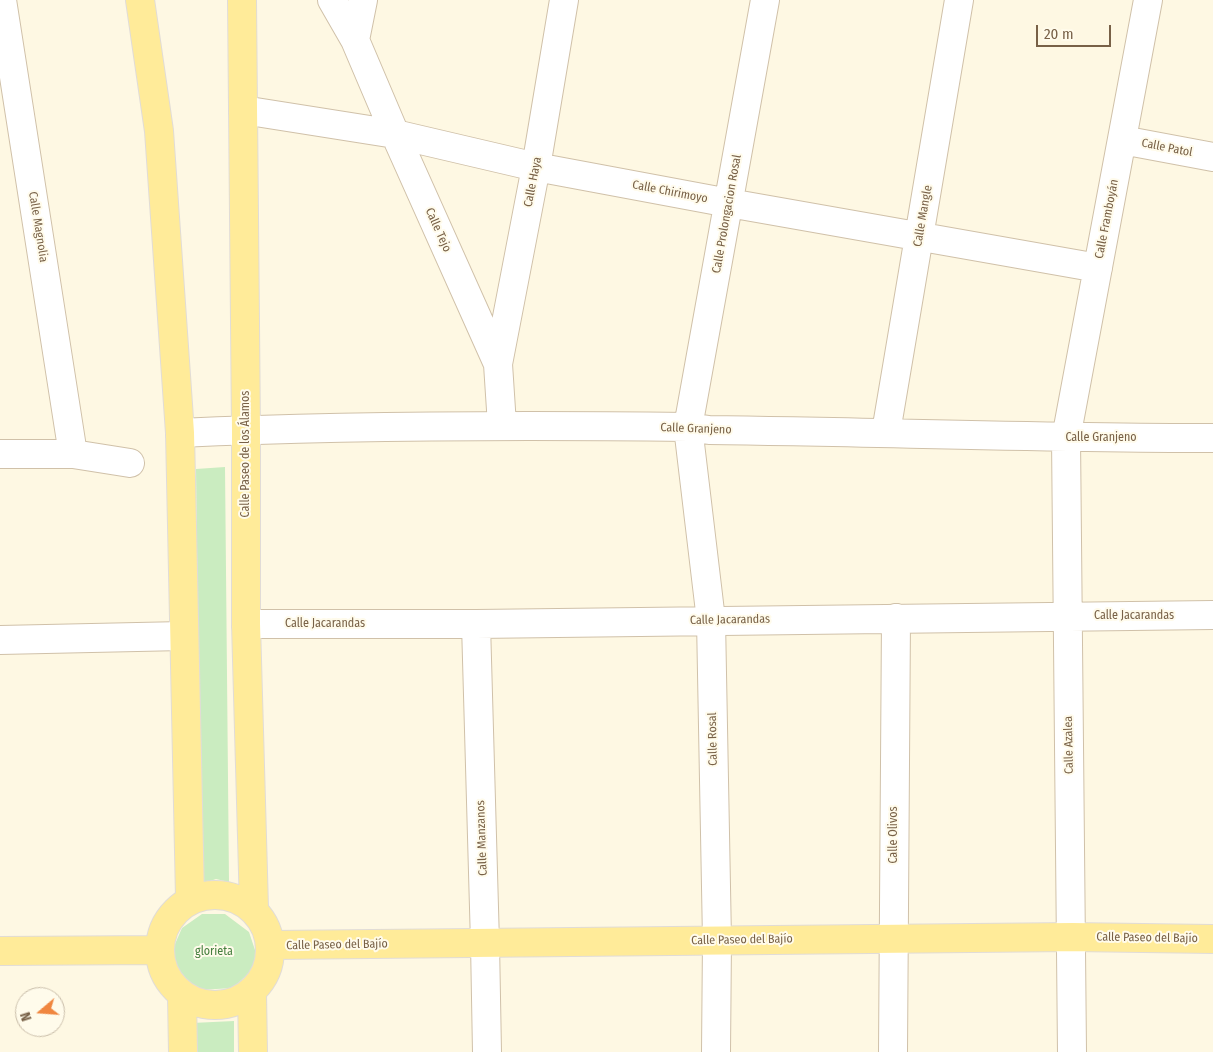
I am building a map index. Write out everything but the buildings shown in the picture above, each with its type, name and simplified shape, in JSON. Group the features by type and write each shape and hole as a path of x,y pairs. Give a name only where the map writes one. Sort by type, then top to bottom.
{"main road":[{"path":"140,0 159,131 180,433 190,898"},
{"name":"Calle Paseo de los Álamos","path":"242,0 246,624 254,908"},
{"path":"224,893 254,908 272,946 268,971 252,993 230,1004 205,1006 182,996 165,976 159,950 167,920 190,898 224,893"},
{"name":"Calle Paseo del Bajío","path":"272,946 894,938 1213,938"},
{"path":"0,951 159,950"},
{"path":"252,993 253,1052"},
{"path":"182,996 183,1052"}],"street":[{"name":"Calle Magnolia","path":"2,0 73,454"},
{"name":"Calle Tejo","path":"332,0 355,40 498,364 502,425"},
{"path":"355,40 363,0"},
{"name":"Calle Haya","path":"498,364 536,167 564,0"},
{"name":"Calle Prolongacion Rosal","path":"688,427 765,0"},
{"name":"Calle Mangle","path":"886,432 959,0"},
{"name":"Calle Framboyán","path":"1066,438 1148,0"},
{"name":"Calle Chirimoyo","path":"243,110 395,134 536,167 1098,268"},
{"name":"Calle Patol","path":"1122,140 1213,157"},
{"name":"Calle Granjeno","path":"180,433 502,425 688,427 709,430 886,432 1066,438 1213,438"},
{"name":"Calle Rosal","path":"688,427 711,620 717,940 716,1052"},
{"name":"Calle Azalea","path":"1066,438 1072,1052"},
{"path":"0,454 73,454 130,463"},
{"name":"Calle Jacarandas","path":"246,624 476,624 1213,615"},
{"name":"Calle Olivos","path":"893,1052 896,618"},
{"name":"Calle Manzanos","path":"476,624 487,1052"},
{"path":"0,640 184,636"}],"green space":[{"path":"225,467 229,882 216,879 201,884 196,469"},
{"name":"glorieta","path":"202,914 225,914 249,932 256,953 252,970 233,988 200,990 181,975 172,951 182,928"},
{"path":"234,1021 234,1052 193,1052 192,1023"}]}
